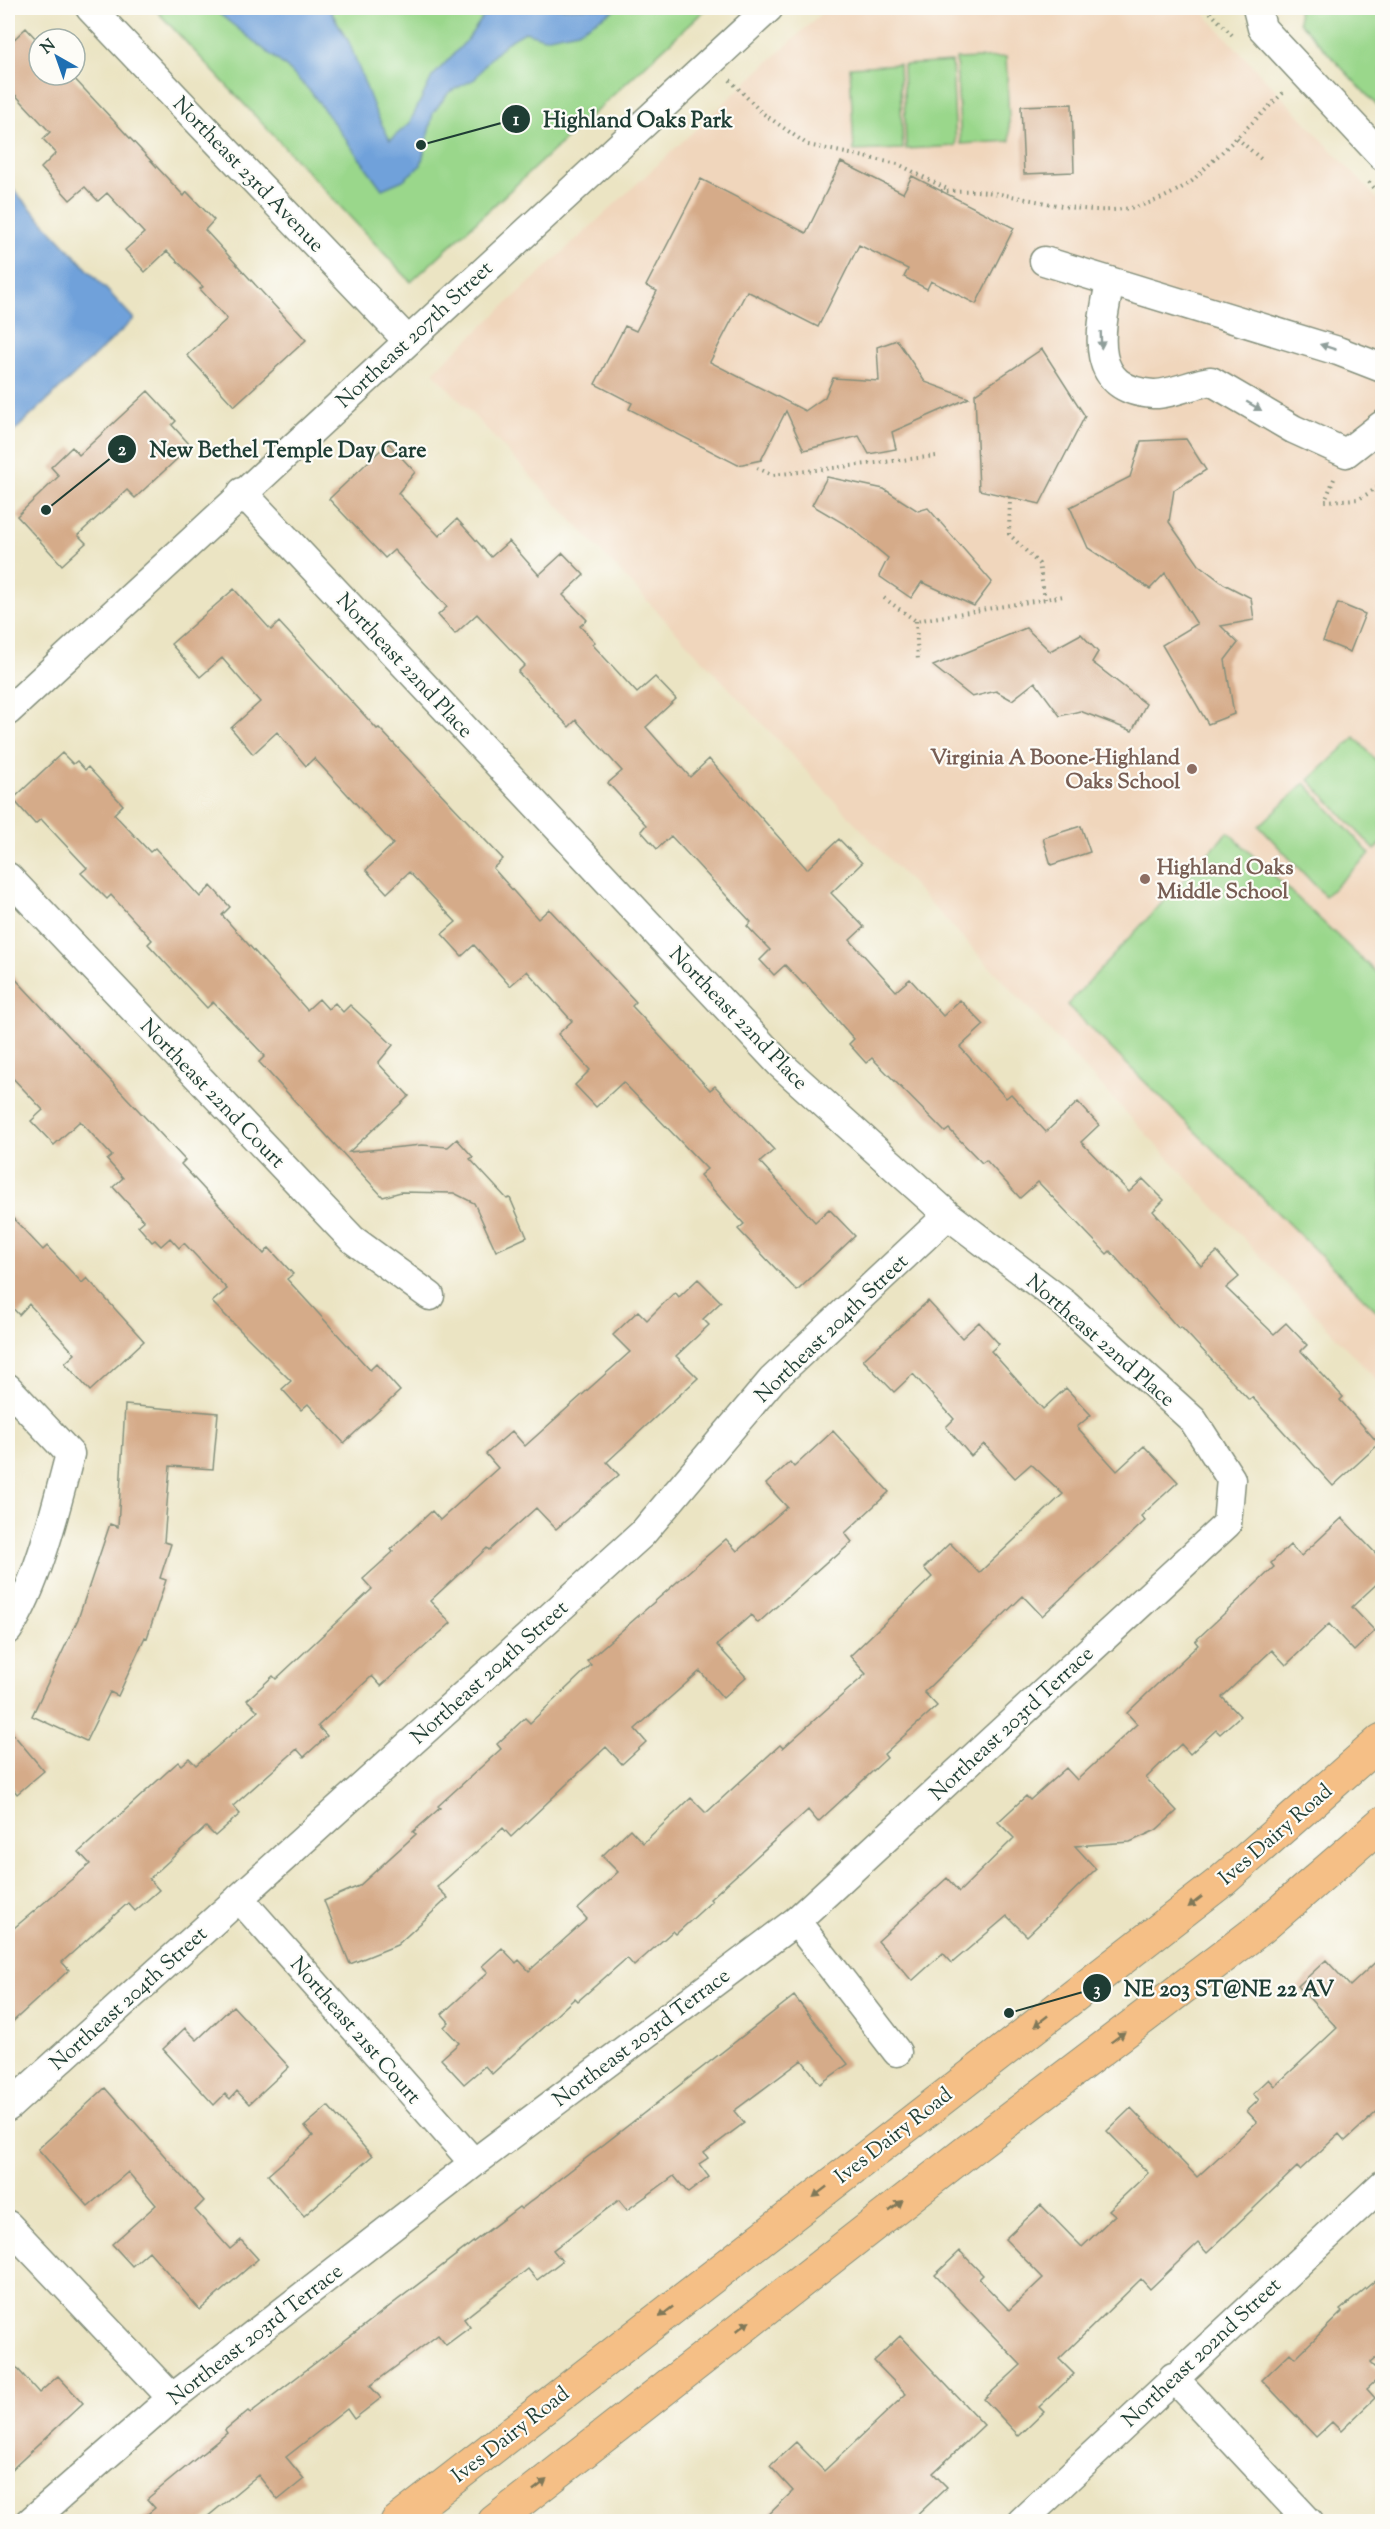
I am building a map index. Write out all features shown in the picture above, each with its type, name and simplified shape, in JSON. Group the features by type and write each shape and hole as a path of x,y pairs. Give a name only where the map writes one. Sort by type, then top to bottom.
{"main road":[{"name":"Ives Dairy Road","path":"396,2522 1222,1881 1383,1740"},
{"path":"494,2522 969,2150 1262,1928 1383,1823"}],"street":[{"name":"Northeast 23rd Avenue","path":"90,8 407,340"},
{"name":"Northeast 207th Street","path":"8,711 242,492 769,8"},
{"path":"1257,8 1262,28 1383,156"},
{"path":"1044,261 1192,304 1338,351 1383,368"},
{"path":"1110,282 1100,336 1103,358 1116,382 1128,388 1155,394 1211,381 1293,429 1346,453 1383,424"},
{"name":"Northeast 22nd Place","path":"242,492 780,1064 948,1215 1065,1304 1193,1420 1231,1479 1227,1524"},
{"name":"Northeast 22nd Court","path":"8,877 352,1239 429,1296"},
{"name":"Northeast 204th Street","path":"8,2107 642,1534 772,1380 948,1215"},
{"path":"8,1388 70,1454 56,1508 31,1579 8,1629"},
{"name":"Northeast 203rd Terrace","path":"30,2522 172,2398 474,2163 796,1921 1227,1524"},
{"name":"Northeast 21st Court","path":"239,1898 474,2163"},
{"path":"796,1921 897,2052"},
{"name":"Northeast 202nd Street","path":"1021,2522 1173,2377 1383,2185"},
{"path":"8,2225 172,2398"},
{"path":"1173,2377 1309,2522"}],"path":[{"path":"711,60 761,112 808,145 898,164 951,191"},
{"path":"941,191 987,192 1063,208 1097,211 1121,209 1176,192 1192,181 1284,92"},
{"path":"1237,138 1262,160"},
{"path":"1346,453 1324,501 1359,499 1383,485"},
{"path":"757,468 773,475 936,456"},
{"path":"1010,497 1009,534 1039,564 1045,599"},
{"path":"884,598 916,621 953,617 1064,596"},
{"path":"916,621 918,662"}],"shaded area":[{"name":"Highland Oaks Middle School","path":"827,8 1199,8 1382,204 1382,1386 433,372"}],"green space":[{"path":"154,8 707,8 411,282"},
{"path":"1298,8 1382,8 1382,111 1299,22"},
{"path":"1006,57 1010,141 961,144 956,59"},
{"path":"952,62 956,146 906,149 903,65"},
{"path":"899,64 903,149 854,151 850,67"},
{"path":"1355,737 1382,767 1382,843 1375,850 1309,780"},
{"path":"1305,783 1370,854 1325,896 1259,826"},
{"path":"1228,832 1382,978 1381,1315 1067,1005"}],"water":[{"path":"212,8 329,8 349,42 376,113 390,140 409,124 432,77 467,40 483,17 501,8 618,8 578,31 544,38 525,32 506,43 488,61 475,79 449,92 433,113 421,165 403,180 382,189 311,92 286,67"},
{"path":"8,184 134,319 8,437"}],"building":[{"path":"26,28 27,87 82,87 184,196 187,192 214,220 205,230 306,340 234,406 187,355 227,319 200,289 203,287 167,251 145,272 125,250 144,233 107,193 98,201 85,187 70,200 41,168 56,153 43,139 50,132 8,87 8,45"},
{"path":"1072,104 1074,172 1024,174 1021,106"},
{"path":"841,162 903,193 912,176 1014,228 976,304 931,281 927,289 904,277 908,269 859,245 818,327 747,291 710,362 805,411 825,397 833,378 879,381 877,347 897,340 925,382 969,398 892,432 896,449 869,454 859,436 804,450 786,411 761,460 738,465 629,409 632,403 595,384 625,326 636,331 657,291 646,286 701,179 806,233"},
{"path":"1042,349 1085,416 1040,504 979,490 975,394"},
{"path":"148,391 176,421 172,425 191,446 135,498 127,490 78,535 86,543 62,565 17,516 59,476 51,467 72,447 79,455"},
{"path":"1186,439 1206,470 1174,490 1169,522 1199,565 1224,584 1251,598 1254,620 1221,626 1238,643 1225,660 1234,714 1208,724 1162,645 1197,624 1165,573 1150,589 1088,548 1070,507 1130,477 1141,441"},
{"path":"388,443 415,472 398,493 439,536 457,519 491,557 509,541 539,575 563,553 584,575 563,595 587,620 580,626 595,642 592,644 637,693 655,677 676,699 646,727 690,777 709,759 807,869 839,839 862,863 831,893 864,927 850,940 896,991 910,979 943,1016 960,1000 984,1025 960,1047 1006,1098 1011,1094 1046,1132 1078,1102 1099,1125 1081,1142 1129,1192 1143,1179 1164,1200 1153,1211 1201,1266 1217,1252 1239,1277 1226,1288 1274,1334 1286,1323 1307,1345 1301,1351 1343,1397 1340,1400 1379,1444 1333,1486 1252,1397 1249,1400 1181,1327 1179,1329 1110,1251 1107,1254 1038,1182 1020,1198 986,1160 982,1163 949,1129 945,1132 872,1058 866,1063 849,1044 854,1039 805,983 803,984 785,965 774,975 760,960 770,950 747,926 751,922 671,836 657,849 641,831 646,825 608,783 622,771 576,720 569,727 518,672 525,665 477,614 455,634 438,615 447,607 394,550 385,558 329,499"},
{"path":"827,477 884,489 918,511 928,508 992,582 974,606 922,582 911,598 879,576 888,558 853,529 812,505"},
{"path":"234,589 271,630 279,622 377,729 379,728 503,859 493,868 538,919 549,909 636,1002 632,1006 710,1090 715,1086 774,1150 760,1162 815,1222 829,1209 855,1236 797,1291 738,1229 744,1224 700,1175 707,1169 623,1082 596,1107 575,1085 590,1070 558,1034 572,1021 527,971 510,986 474,945 462,956 442,934 456,922 409,872 387,893 366,870 393,844 314,758 306,766 277,732 253,754 231,728 260,702 222,658 200,677 171,644"},
{"path":"1338,603 1365,614 1350,652 1323,641"},
{"path":"1026,628 1050,651 1081,634 1098,652 1092,662 1146,704 1132,731 1080,711 1060,716 1035,682 1012,700 996,691 972,697 933,666"},
{"path":"62,753 73,764 77,761 85,770 88,767 123,805 114,814 150,852 155,848 200,897 211,886 230,907 222,915 307,1010 319,999 328,1009 335,1003 343,1012 350,1005 393,1045 378,1063 409,1096 349,1152 422,1145 448,1147 457,1139 473,1157 470,1159 507,1199 510,1198 527,1237 496,1251 474,1203 454,1193 401,1192 383,1197 259,1062 265,1056 213,1002 207,1008 148,944 152,940 111,895 107,899 81,873 87,868 41,819 35,824 13,799"},
{"path":"1081,826 1090,852 1051,865 1043,838"},
{"path":"8,971 185,1160 181,1164 264,1254 269,1248 293,1274 287,1279 370,1370 376,1364 400,1391 344,1443 308,1404 301,1410 282,1389 291,1381 212,1302 227,1289 184,1243 179,1248 170,1238 161,1246 155,1240 152,1242 138,1226 144,1221 113,1187 123,1178 107,1160 112,1156 80,1121 54,1145 31,1121 43,1110 8,1073"},
{"path":"8,1213 43,1250 47,1246 82,1283 87,1278 144,1341 90,1391 65,1363 75,1354 29,1304 19,1315 8,1303"},
{"path":"698,1279 721,1302 703,1319 709,1325 676,1356 698,1378 607,1462 619,1475 556,1529 536,1508 489,1550 487,1548 430,1601 451,1623 381,1686 372,1676 318,1726 327,1736 304,1757 297,1749 233,1806 240,1814 215,1836 206,1827 149,1879 159,1890 135,1911 128,1903 62,1962 69,1970 8,2026 8,1933 90,1864 79,1852 178,1762 181,1765 189,1758 196,1765 258,1711 247,1700 273,1676 276,1679 372,1589 363,1579 393,1552 391,1549 432,1511 440,1520 498,1468 486,1454 512,1431 525,1446 630,1352 613,1335 638,1311 647,1320 675,1292 679,1297"},
{"path":"928,1301 962,1338 979,1322 999,1344 991,1351 1043,1409 1066,1388 1091,1415 1077,1427 1117,1471 1144,1446 1178,1482 1141,1516 1145,1521 1042,1616 1023,1596 924,1692 937,1706 884,1754 887,1758 818,1822 808,1810 710,1899 712,1901 676,1934 673,1931 634,1966 627,1958 578,2001 575,1998 492,2074 485,2066 464,2084 441,2059 459,2043 444,2027 449,2022 442,2014 488,1972 482,1966 502,1948 516,1963 519,1960 529,1971 587,1919 578,1909 618,1872 602,1856 630,1829 643,1843 691,1798 706,1813 780,1745 783,1748 866,1674 850,1656 932,1577 924,1568 950,1543 979,1573 1063,1494 1031,1464 1015,1478 984,1444 971,1456 946,1427 954,1419 913,1374 894,1392 863,1360"},
{"path":"125,1405 218,1413 213,1469 170,1466 164,1542 171,1544 160,1578 166,1580 147,1638 145,1637 118,1696 110,1692 86,1741 32,1716 78,1619 110,1524 118,1527"},
{"path":"833,1431 889,1492 845,1533 852,1542 758,1623 751,1615 717,1645 746,1677 723,1698 700,1671 635,1729 646,1742 622,1764 606,1747 511,1837 503,1828 437,1887 448,1898 397,1945 350,1964 324,1901 359,1886 416,1834 413,1832 440,1808 438,1806 501,1749 497,1744 525,1718 530,1723 591,1665 587,1661 726,1539 737,1551 787,1507 766,1484 790,1462 794,1467"},
{"path":"1342,1518 1383,1561 1383,1578 1352,1607 1375,1631 1354,1651 1329,1624 1286,1665 1272,1650 1222,1697 1240,1716 1220,1734 1216,1730 1190,1754 1181,1744 1146,1778 1177,1811 1156,1830 1130,1842 1075,1846 1096,1869 1027,1936 1007,1916 952,1963 943,1953 912,1981 878,1941 947,1878 959,1892 1014,1838 998,1822 1026,1796 1030,1800 1066,1768 1077,1780 1137,1724 1127,1713 1198,1645 1195,1641 1274,1567 1271,1563 1290,1545 1301,1556"},
{"path":"8,1728 44,1771 17,1794 8,1782"},
{"path":"1383,1955 1383,2106 1345,2141 1339,2134 1300,2170 1297,2167 1207,2253 1198,2243 1150,2289 1141,2279 1059,2359 1074,2374 1039,2407 1044,2412 1019,2436 984,2399 1021,2365 935,2275 960,2251 983,2275 979,2279 1009,2310 1043,2278 1005,2239 1041,2205 1082,2247 1115,2215 1109,2210 1148,2173 1107,2131 1131,2108 1197,2177 1257,2122 1247,2111 1259,2100 1253,2094 1269,2079 1275,2086 1337,2028 1298,1986 1326,1960 1350,1986"},
{"path":"794,1996 848,2064 820,2084 802,2060 734,2111 744,2123 704,2153 708,2158 699,2164 709,2177 688,2193 674,2176 627,2210 619,2200 553,2250 562,2261 537,2280 528,2269 464,2319 470,2327 446,2345 438,2335 370,2386 381,2398 354,2419 347,2409 286,2457 304,2479 278,2500 258,2475 201,2522 138,2522 155,2508 147,2499 227,2433 225,2430 248,2411 250,2413 519,2207 521,2209"},
{"path":"233,2006 289,2067 249,2104 237,2091 230,2099 225,2094 214,2105 163,2049 185,2028 197,2040"},
{"path":"105,2088 204,2201 195,2210 230,2249 241,2240 258,2259 200,2310 149,2251 132,2266 112,2244 156,2205 128,2172 88,2206 38,2149"},
{"path":"328,2106 372,2156 304,2216 268,2175 313,2136 305,2126"},
{"path":"1383,2274 1383,2352 1370,2363 1382,2375 1367,2389 1375,2398 1341,2431 1332,2422 1316,2437 1262,2380 1290,2353 1295,2358 1342,2312 1340,2310"},
{"path":"900,2336 984,2425 933,2473 947,2487 910,2522 761,2522 793,2491 770,2466 796,2442 824,2471 906,2394 874,2361"},
{"path":"8,2358 39,2393 58,2376 83,2403 8,2473"}],"place":[{"name":"Highland Oaks Park","path":"421,145"},
{"name":"New Bethel Temple Day Care","path":"46,510"},
{"name":"Virginia A Boone-Highland Oaks School","path":"1192,769"},
{"name":"Highland Oaks Middle School","path":"1145,879"},
{"name":"NE 203 ST@NE 22 AV","path":"1009,2013"}]}
